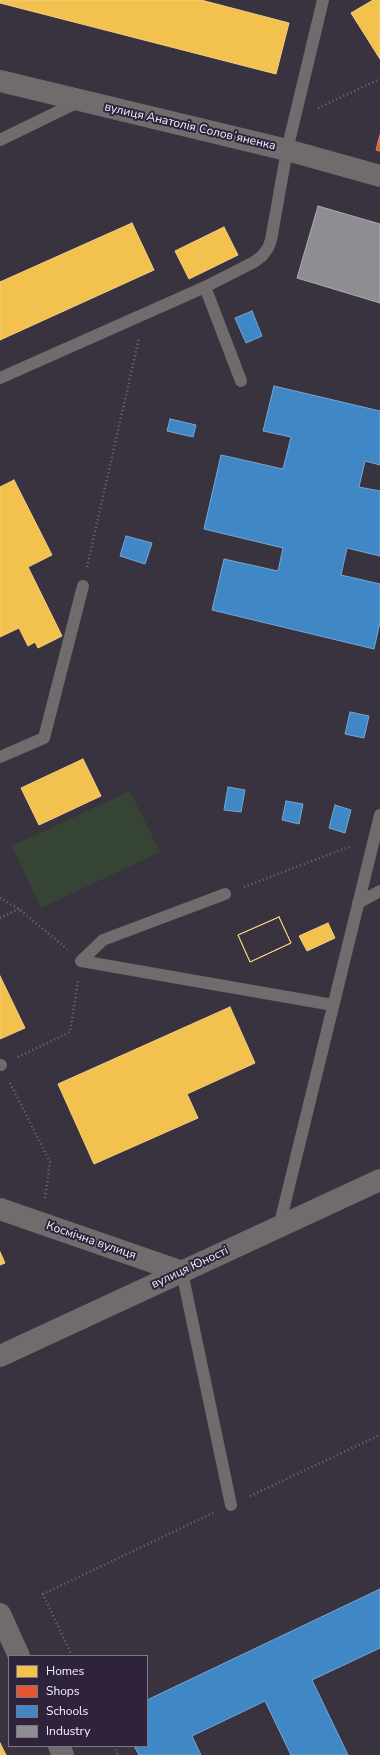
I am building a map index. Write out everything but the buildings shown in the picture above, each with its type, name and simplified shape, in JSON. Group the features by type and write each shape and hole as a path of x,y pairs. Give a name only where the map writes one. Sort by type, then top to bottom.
{"street":[{"name":"вулиця Анатолія Соловʼяненка","path":"0,81 287,150 380,176"},
{"name":"вулиця Юності","path":"0,1356 380,1180"},
{"name":"Космічна вулиця","path":"0,1209 182,1272"},
{"path":"0,1614 19,1655"}],"lane":[{"path":"0,378 205,287 254,262 262,256 268,248 287,150 323,0"},
{"path":"0,140 80,101"},
{"path":"205,287 241,381"},
{"path":"0,757 44,738 83,586"},
{"path":"278,1227 380,815"},
{"path":"358,903 380,891"},
{"path":"81,961 103,940 225,894"},
{"path":"81,961 333,1005"},
{"path":"182,1272 231,1505"}],"path":[{"path":"294,119 380,79"},
{"path":"83,586 144,314"},
{"path":"225,894 374,838"},
{"path":"0,898 19,909 81,961 70,1032 0,1065 50,1162 41,1224"},
{"path":"0,918 19,909"},
{"path":"72,1655 43,1594 380,1435"}],"green space":[{"path":"130,791 160,852 41,908 12,846"}]}
